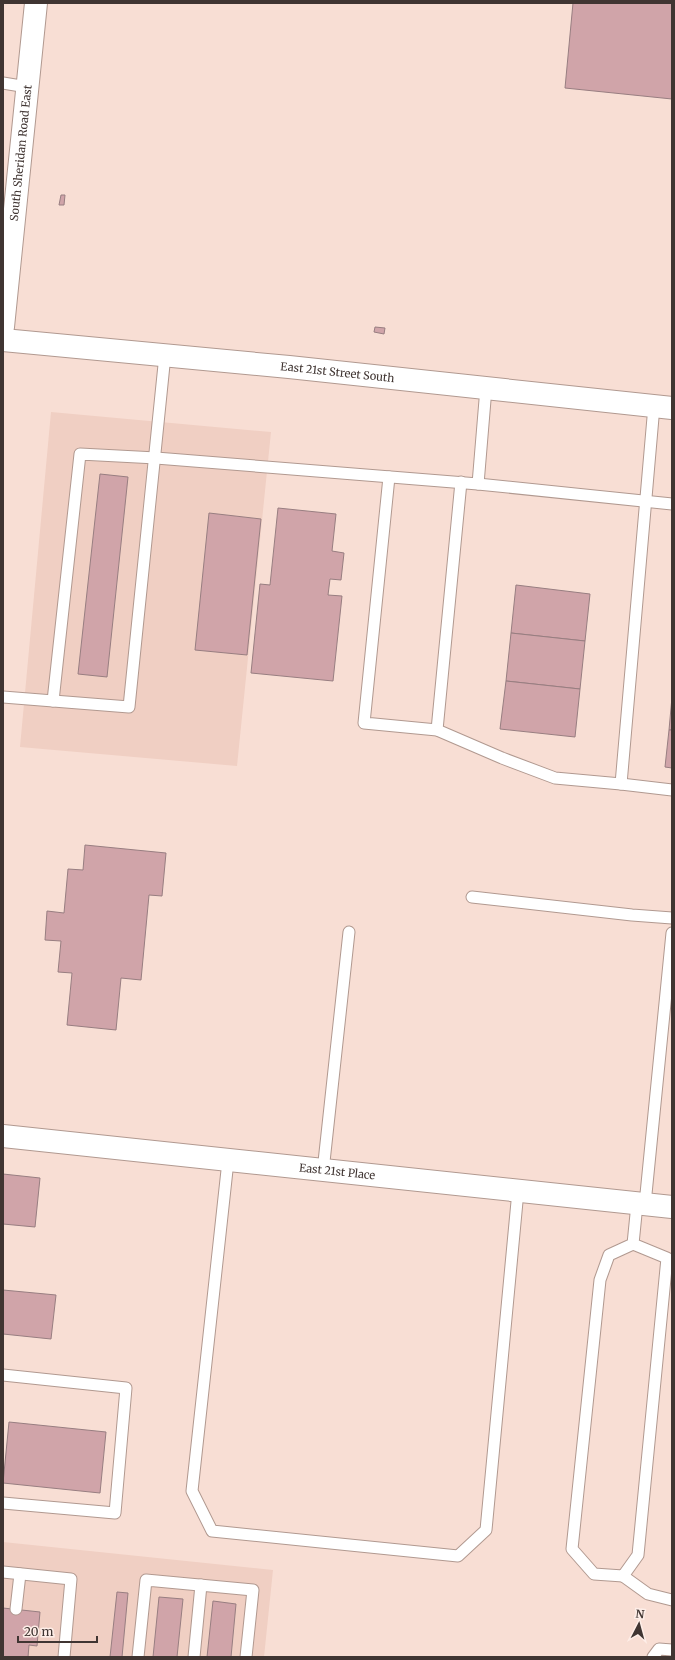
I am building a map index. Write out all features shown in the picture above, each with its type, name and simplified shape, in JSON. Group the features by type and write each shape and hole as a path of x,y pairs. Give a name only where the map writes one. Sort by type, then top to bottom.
{"main road":[{"name":"South Sheridan Road East","path":"3,327 36,3"},
{"name":"East 21st Street South","path":"3,340 663,407"},
{"name":"East 21st Place","path":"3,1136 672,1207"}],"lane":[{"path":"3,83 27,87"},
{"path":"3,697 129,708 156,458 165,356"},
{"path":"478,484 486,388"},
{"path":"621,784 645,502 663,407"},
{"path":"53,701 80,454 156,458 389,478 461,482 672,504"},
{"path":"389,478 364,723 436,730 502,758 555,778 672,790"},
{"path":"436,730 461,482"},
{"path":"472,897 672,918"},
{"path":"323,1171 349,932"},
{"path":"633,1244 641,1204 672,933"},
{"path":"228,1161 192,1490 212,1531 458,1556 486,1530 518,1191"},
{"path":"623,1576 638,1555 667,1258 633,1244 609,1255 600,1280 572,1549 594,1574 623,1576 648,1594 672,1600"},
{"path":"3,1375 126,1388 115,1513 3,1503"},
{"path":"3,1572 71,1579 64,1657"},
{"path":"16,1609 20,1574"},
{"path":"138,1657 146,1580 253,1590 246,1657"},
{"path":"194,1657 201,1584"},
{"path":"653,1657 659,1649 672,1650"}],"shaded area":[{"path":"51,412 271,432 237,766 20,747"},
{"path":"3,1542 273,1570 264,1657 3,1657"}],"building":[{"path":"573,3 672,3 672,99 565,88"},
{"path":"61,195 65,195 64,205 59,205"},
{"path":"375,327 385,328 384,334 374,332"},
{"path":"100,474 128,477 107,677 78,674"},
{"path":"278,508 336,514 332,551 344,553 341,580 330,579 328,595 342,596 333,681 251,673 260,584 270,585"},
{"path":"209,513 261,519 247,655 195,650"},
{"path":"516,585 590,594 585,641 511,633"},
{"path":"511,633 585,641 580,689 506,681"},
{"path":"506,681 580,689 575,737 500,729"},
{"path":"672,697 672,730 669,730"},
{"path":"669,730 672,730 672,768 665,767"},
{"path":"85,845 166,853 162,896 149,895 141,980 121,978 116,1030 67,1025 72,973 58,972 61,941 45,940 47,911 64,913 68,869 83,870"},
{"path":"3,1174 40,1178 35,1227 3,1224"},
{"path":"3,1290 56,1295 51,1339 3,1334"},
{"path":"9,1422 106,1432 100,1493 3,1483"},
{"path":"117,1592 128,1593 122,1657 110,1657"},
{"path":"159,1597 183,1599 177,1657 153,1657"},
{"path":"213,1601 236,1604 231,1657 207,1657"},
{"path":"3,1608 40,1612 37,1646 29,1645 28,1657 3,1657"}]}
